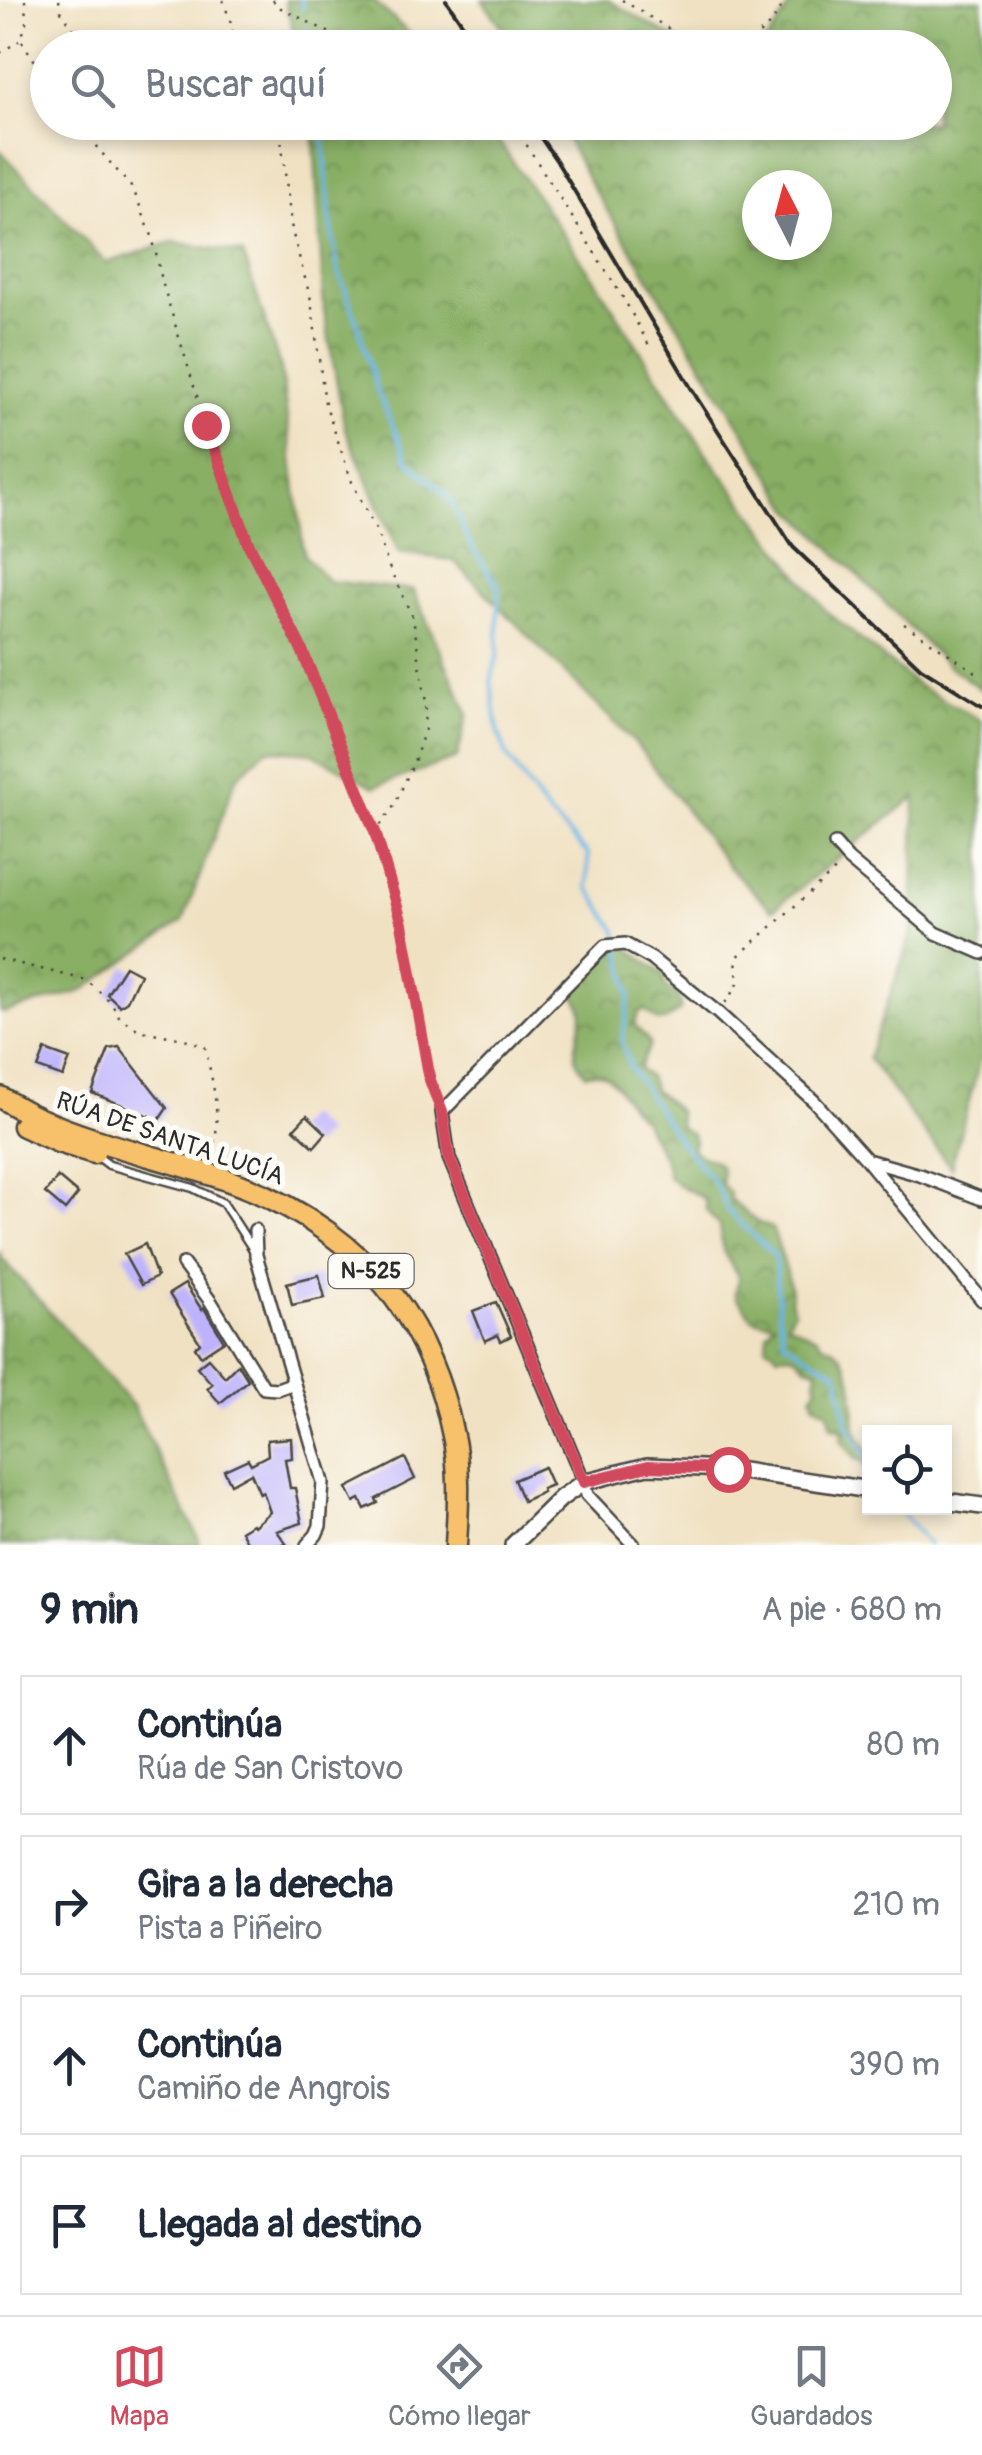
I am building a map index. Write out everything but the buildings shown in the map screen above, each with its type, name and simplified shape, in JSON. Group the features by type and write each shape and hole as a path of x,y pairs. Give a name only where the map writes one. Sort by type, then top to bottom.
{"highway":[{"name":"RÚA DE SANTA LUCÍA","path":"0,1097 38,1118 86,1137 244,1186 287,1206 352,1251 396,1298 436,1372 453,1434 459,1501 456,1545"},
{"name":"RÚA DE SANTA LUCÍA","path":"0,1112 58,1142 214,1188 266,1210 307,1232 350,1267 386,1308 416,1356 434,1398 451,1488 446,1545"}],"street":[{"path":"836,844 848,859 936,933 982,952"},
{"path":"634,1545 587,1495 449,1158 442,1112 605,946 625,944 652,959 718,1012 814,1101 868,1160 982,1300"},
{"path":"868,1160 982,1199"},
{"path":"255,1230 256,1255 323,1482 320,1526 312,1540 328,1545"},
{"path":"183,1264 264,1388 294,1383"},
{"path":"513,1545 560,1498 584,1482 648,1466 728,1469 862,1489"},
{"path":"952,1502 982,1506"}],"lane":[{"path":"92,1152 109,1164 193,1188 224,1203 256,1255"}],"path":[{"path":"0,53 21,40 26,23 25,0"},
{"path":"58,0 74,30"},
{"path":"224,0 233,30"},
{"path":"274,0 277,6 324,30"},
{"path":"622,0 670,30"},
{"path":"763,30 786,0"},
{"path":"21,40 30,54"},
{"path":"90,140 133,190 152,236 162,285 248,543 302,650 375,832 402,924 430,1080 442,1112"},
{"path":"282,140 292,231 311,300 325,402 352,482 414,618 426,703 425,729 414,762 394,806 375,832"},
{"path":"522,140 652,349"},
{"path":"904,624 982,676"},
{"path":"718,1012 738,984 736,958 848,859"},
{"path":"0,959 86,980 110,1002 120,1018 140,1030 204,1047 216,1098 215,1146 201,1172"}],"green space":[{"path":"285,0 373,0 406,30 293,30"},
{"path":"482,0 608,0 660,30 504,30"},
{"path":"794,0 982,0 982,690 947,665 790,507 567,140 952,140 952,30 774,30"},
{"path":"314,140 498,140 595,280 706,453 826,611 917,685 982,721 982,1053 951,1168 868,1058 912,932 915,797 772,910 728,866 636,744 453,560 399,553 345,429 324,311"},
{"path":"0,150 106,263 172,242 243,253 281,369 304,555 328,581 413,590 468,713 457,758 374,787 312,753 267,749 236,778 183,921 82,991 3,1013 0,1011"},
{"path":"625,946 663,974 665,986 679,998 680,1010 665,1021 658,1021 644,1010 639,1012 634,1025 649,1046 639,1069 649,1077 654,1090 678,1111 680,1127 692,1134 692,1149 721,1167 721,1183 730,1199 757,1222 772,1228 791,1289 794,1310 787,1323 833,1348 847,1366 856,1430 862,1440 862,1462 841,1440 843,1431 832,1426 828,1411 815,1404 812,1396 818,1386 818,1369 806,1366 797,1356 777,1355 766,1346 767,1332 774,1323 754,1319 737,1299 739,1278 724,1253 719,1226 706,1210 705,1200 669,1176 644,1120 612,1080 605,1075 586,1074 578,1064 575,1053 582,1010 567,990 607,950"},
{"path":"0,1251 1,1257 133,1406 199,1545 0,1545"}],"waterway":[{"path":"301,0 303,9"},
{"path":"324,140 338,270 377,390 408,461 449,497 471,546 498,585 498,653 491,681 498,731 507,756 546,811 588,854 588,887 617,931 630,996 622,1041 630,1067 677,1138 715,1183 728,1211 775,1256 784,1341 838,1373 847,1424 862,1449"},
{"path":"904,1515 929,1545"}],"railway":[{"path":"446,0 467,30"},
{"path":"542,140 697,398 793,547 921,668 982,706"}],"route":[{"path":"206,425 248,543 302,650 375,832 402,924 418,1021 430,1080 442,1112 449,1158 584,1482 648,1466 728,1469"}]}
